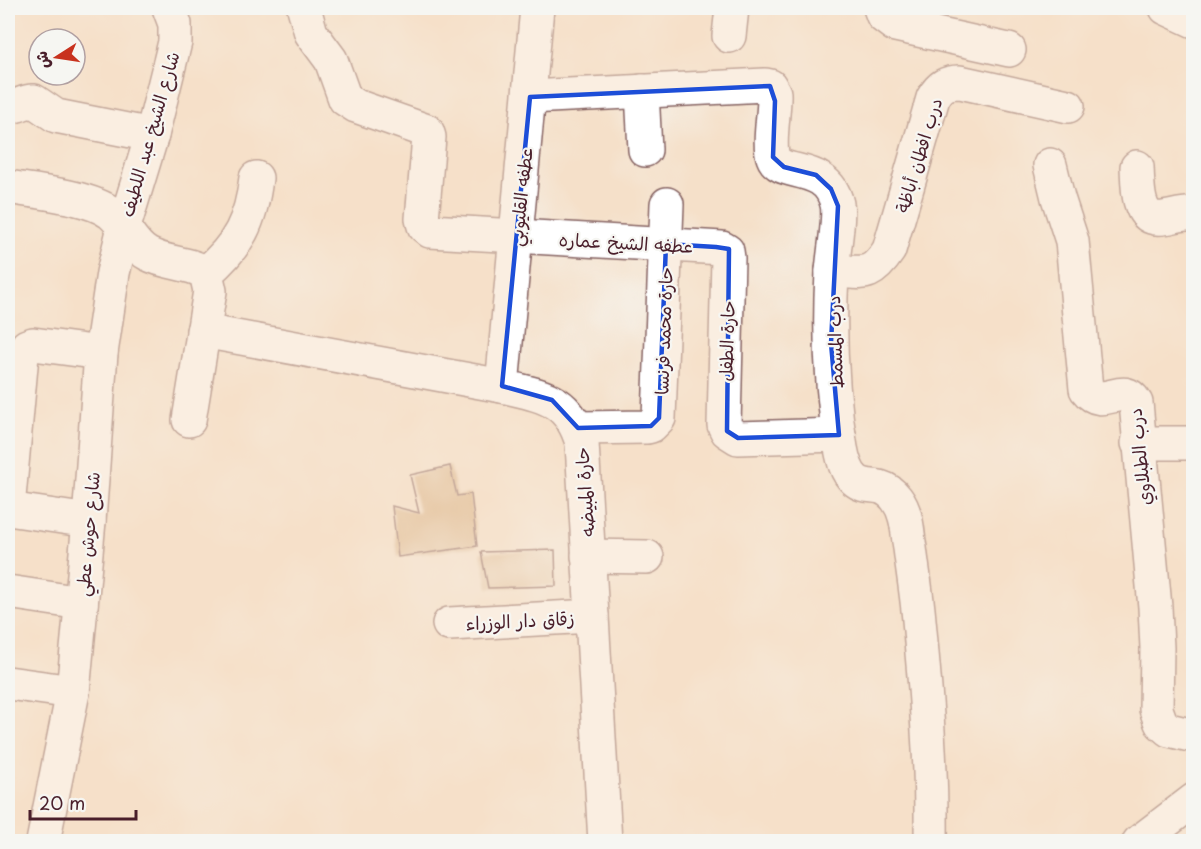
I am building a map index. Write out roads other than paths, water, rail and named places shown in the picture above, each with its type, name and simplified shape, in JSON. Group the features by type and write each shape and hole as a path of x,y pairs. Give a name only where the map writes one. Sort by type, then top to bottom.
{"street":[{"name":"شارع الشيخ عبد اللطيف","path":"124,226 152,135 175,42 175,24 169,8"},
{"name":"عطفه الشيخ عماره","path":"304,8 311,33 331,60 345,99 356,106 427,131 429,137 422,219 424,226 430,231 722,248 727,251 728,258"},
{"name":"عطفه القليوبي","path":"502,386 537,8"},
{"path":"880,8 884,16 895,26 1009,50"},
{"name":"درب افطان أباظة","path":"832,271 868,273 878,266 889,250 933,98 939,88 949,82 960,82 1068,106"},
{"name":"درب المسمط","path":"530,97 770,86 775,101 773,157 776,163 816,175 831,189 838,206 832,271 831,343 839,435 846,468 854,480 864,485 882,487 897,498 905,517 924,675 931,842"},
{"path":"642,91 645,150"},
{"path":"8,106 12,107 29,100 34,101 56,116 152,135"},
{"name":"درب الطبلاوي","path":"1050,165 1072,241 1086,389 1091,396 1097,399 1125,394 1132,397 1136,409 1155,607 1156,709 1161,723 1170,730 1194,736"},
{"path":"1137,167 1141,203 1146,213 1155,218 1194,214"},
{"path":"206,273 223,259 242,231 254,200 256,178"},
{"path":"8,187 98,206 112,214 124,226 131,240 143,251 157,259 194,267 206,273"},
{"name":"حارة محمد فرنسا","path":"578,428 647,427 659,418 667,204"},
{"name":"شارع حوش عطي","path":"43,842 73,692 89,521 101,353 113,273 124,226"},
{"name":"حارة الطفل","path":"728,258 724,425 727,431 738,438 839,435"},
{"path":"189,420 210,291 206,273"},
{"name":"حارة المبيضه","path":"203,331 540,394 552,400 571,417 578,428 582,443 605,842"},
{"path":"89,521 8,509 11,429 22,355 27,346 33,344 101,353"},
{"path":"1138,443 1194,443"},
{"path":"588,556 647,557"},
{"path":"8,592 81,603"},
{"name":"زقاق دار الوزراء","path":"449,624 591,616"},
{"path":"8,683 73,692"},
{"path":"1142,841 1194,800"}]}
